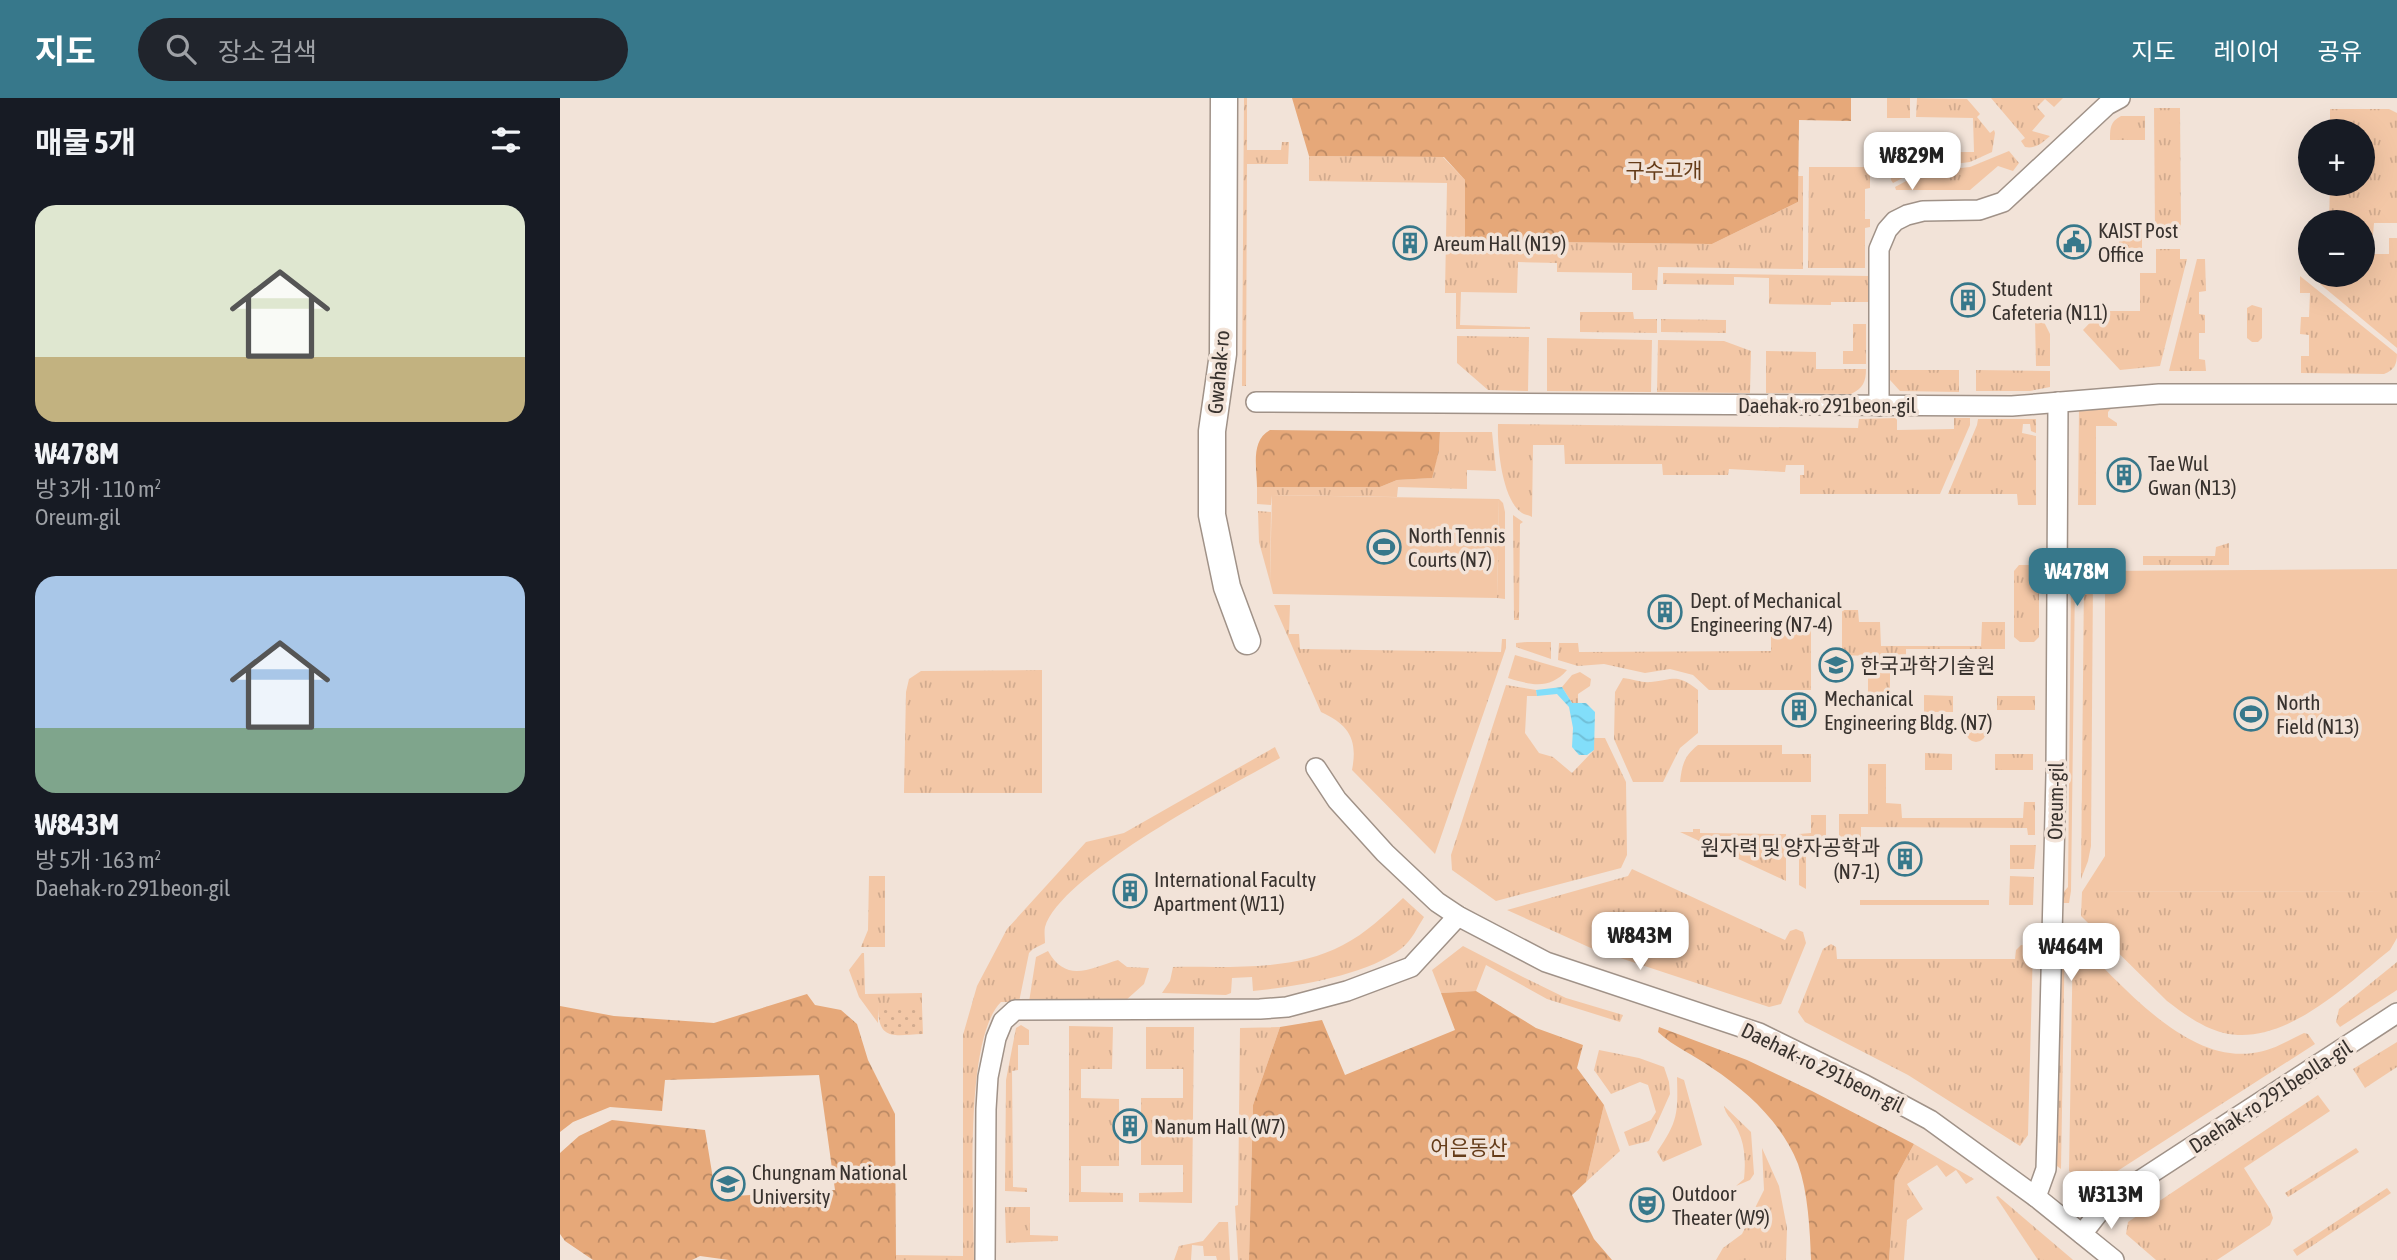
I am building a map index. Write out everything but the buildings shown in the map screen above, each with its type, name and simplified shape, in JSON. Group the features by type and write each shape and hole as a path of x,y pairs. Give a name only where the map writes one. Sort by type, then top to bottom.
{"street":[{"name":"Gwahak-ro","path":"1224,98 1223,354 1212,431 1212,515 1227,587 1247,641"},
{"path":"1879,406 1879,249 1887,230 1895,221 1915,212 1979,210 2003,202 2107,105 2120,98"},
{"name":"Daehak-ro 291beon-gil","path":"1256,402 2012,406 2058,410 2159,394 2397,394"},
{"name":"Oreum-gil","path":"2036,1197 2046,1169 2048,1136 2056,775 2058,410"},
{"name":"Daehak-ro 291beon-gil","path":"1316,768 1338,800 1385,853 1437,902 1458,916 1546,962 1747,1028 1778,1041 1930,1120 2036,1197 2114,1260"},
{"path":"985,1260 988,1077 996,1038 1003,1021 1015,1010 1287,1007 1347,991 1411,967 1458,916"},
{"name":"Daehak-ro 291beolla-gil","path":"2082,1234 2107,1202 2397,1013"}],"green space":[{"path":"1244,98 1247,98 1247,150 1281,150 1282,142 1289,142 1288,164 1247,164 1246,386 1242,386"},
{"name":"구수고개","path":"1292,98 1851,98 1851,121 1799,120 1798,202 1712,244 1465,241 1465,180 1444,157 1309,156"},
{"path":"1887,98 1910,98 1910,118 1887,118"},
{"path":"1917,98 1967,99 1980,114 1977,117 1990,133 1994,130 1992,152 1970,162 1922,168 1893,183 1891,152 1974,152 1973,118 1916,117"},
{"path":"1991,98 2063,98 2054,107 2045,99 2037,107 2045,116 2032,131 2050,136 2039,145 2025,147 2021,141 2025,138"},
{"path":"2154,108 2180,108 2181,230 2155,230"},
{"path":"2330,109 2389,109 2397,113 2397,223 2375,223 2375,210 2329,210 2330,196 2375,196 2375,119 2330,119"},
{"path":"2121,116 2145,116 2145,140 2110,140 2111,126"},
{"path":"2009,151 2019,163 2013,171 1998,166 1970,190 1896,190 1895,187 1923,172 1970,167"},
{"path":"1309,156 1443,157 1465,180 1465,241 1712,244 1798,202 1798,176 1803,176 1803,269 1658,267 1657,290 1632,290 1632,273 1557,272 1557,263 1518,262 1517,293 1461,292 1460,325 1530,329 1456,329 1456,293 1445,293 1447,183 1309,181"},
{"path":"1809,167 1870,167 1870,188 1865,189 1865,219 1870,219 1870,227 1865,228 1865,268 1808,268"},
{"path":"2119,225 2142,225 2142,248 2119,248"},
{"path":"2389,238 2397,238 2397,348 2324,287 2375,287 2375,254 2389,254"},
{"path":"2156,249 2180,249 2180,259 2187,259 2160,366 2120,370 2083,330 2101,311 2140,311 2140,273 2156,273"},
{"path":"2197,259 2205,259 2206,291 2199,292 2199,314 2205,315 2205,333 2199,333 2199,359 2205,360 2206,371 2169,371"},
{"path":"1663,273 1869,276 1869,302 1831,302 1831,305 1769,304 1769,278 1734,277 1734,285 1663,284"},
{"path":"2300,287 2314,287 2397,354 2393,369 2384,374 2301,373 2301,356 2309,356 2309,335 2300,334 2301,317 2309,317 2310,293 2300,293"},
{"path":"2252,305 2262,308 2262,338 2258,342 2247,338 2247,308"},
{"path":"1580,312 1633,312 1634,319 1657,319 1657,333 1580,332"},
{"path":"2040,314 2050,334 2050,366 2036,366 2035,318"},
{"path":"1661,319 1726,320 1726,333 1661,332"},
{"path":"1853,324 1866,324 1866,364 1843,364 1843,351 1853,351"},
{"path":"1457,336 1529,337 1528,391 1488,390 1457,363"},
{"path":"1547,338 1652,340 1651,392 1547,391"},
{"path":"1658,340 1724,341 1751,351 1750,393 1657,392"},
{"path":"1766,351 1816,352 1816,369 1866,369 1864,381 1861,387 1851,394 1766,393"},
{"path":"1890,370 1959,370 1959,392 1900,391 1890,380"},
{"path":"1976,370 2050,371 2050,387 2030,391 1976,391"},
{"path":"2115,404 2108,412 2108,417 2117,423 2117,426 2096,426 2096,505 2078,505 2079,408"},
{"path":"1897,418 1897,430 1954,429 1954,418 1970,418 1970,425 1940,494 1800,494 1800,475 1804,475 1804,465 1786,465 1785,472 1729,469 1728,475 1663,475 1662,464 1565,464 1564,445 1533,445 1532,517 1515,506 1505,485 1498,424 1858,428 1859,419"},
{"path":"1978,419 2036,419 2036,433 2031,431 2030,424 2023,424 2022,433 2036,436 2036,505 2018,505 2017,494 1948,494"},
{"path":"1270,430 1440,432 1439,451 1432,478 1397,480 1380,487 1257,487 1257,448"},
{"path":"1440,432 1492,432 1496,471 1467,470 1467,489 1398,487 1397,497 1272,495 1271,505 1257,504 1257,487 1380,487 1397,480 1431,478 1439,451"},
{"name":"North Tennis Courts (N7)","path":"1272,495 1499,499 1497,598 1273,594 1270,582"},
{"path":"1499,499 1505,512 1505,599 1497,598"},
{"path":"1258,511 1271,512 1270,582 1259,542"},
{"path":"1513,515 1523,522 1520,524 1519,620 1514,620"},
{"path":"2229,543 2229,565 2143,565 2143,556 2215,556 2216,547"},
{"path":"2084,555 2119,555 2119,565 2093,564 2093,573 2084,573"},
{"path":"2019,565 2035,565 2039,570 2039,637 2034,642 2020,642 2014,637 2014,571"},
{"name":"North Field (N13)","path":"2397,569 2397,891 2082,892 2105,856 2105,571"},
{"path":"2066,580 2075,580 2071,891 2069,903 2061,903 2061,895 2068,887 2071,588"},
{"path":"2084,580 2093,580 2091,846 2081,879"},
{"path":"1274,605 1290,605 1289,634 1299,634 1300,649 1501,652 1502,639 1506,639 1506,648 1435,854 1352,770 1354,750 1349,734 1338,722 1321,712"},
{"path":"1842,610 1858,610 1859,622 1880,622 1881,646 1981,646 1982,622 2005,622 2005,649 1906,649 1906,663 1890,663 1890,703 1868,703 1868,656 1842,655"},
{"path":"1771,630 1811,630 1811,690 1709,690 1693,675 1670,669 1645,673 1604,664 1578,666 1558,660 1559,643 1578,643 1579,652 1771,651"},
{"path":"1551,642 1551,659 1516,647 1516,643"},
{"path":"1515,655 1567,670 1554,681 1540,684 1508,678"},
{"path":"1042,670 1042,793 904,793 906,692 909,679 921,671"},
{"path":"1580,672 1591,679 1590,686 1578,694 1578,703 1572,703 1562,687 1572,675"},
{"path":"1623,678 1648,682 1680,679 1698,690 1698,733 1680,748 1663,782 1633,782 1614,739 1615,692"},
{"path":"1506,685 1536,690 1537,696 1527,696 1525,733 1539,753 1553,757 1572,773 1594,750 1594,738 1605,738 1626,782 1627,855 1621,868 1496,901 1452,870 1451,855"},
{"path":"1924,695 1953,696 1953,712 1924,712"},
{"path":"1997,696 2035,696 2035,710 1997,710"},
{"path":"1976,722 1983,725 1986,732 1983,739 1976,742 1969,739 1966,732 1969,725"},
{"path":"1698,745 1782,745 1782,754 1811,754 1811,782 1680,782 1685,761"},
{"path":"1275,747 1280,758 1187,810 1113,858 1081,882 1058,906 1045,927 1045,943 1029,953 1019,1002 1001,1002 989,1022 981,1050 973,1124 974,1260 896,1260 896,1255 963,1256 963,1035 977,986 1007,929 1086,842 1124,833"},
{"path":"1925,753 1952,754 1952,770 1925,770"},
{"path":"1995,754 2033,754 2033,770 1995,770"},
{"path":"1868,764 1886,764 1886,803 1901,804 1902,818 2023,818 2024,802 2035,802 2035,835 2028,835 2027,828 1861,827 1861,847 1839,847 1839,814 1868,814"},
{"path":"1811,815 1826,815 1826,847 1806,847 1806,889 1799,885 1799,834 1811,833"},
{"path":"1693,829 1700,829 1700,833 1786,834 1786,881 1680,832 1693,832"},
{"path":"2010,845 2036,845 2034,869 2010,869"},
{"path":"1632,869 1785,940 1790,931 1796,929 1803,932 1806,943 1781,1004 1769,1007 1593,949 1507,910 1628,876"},
{"path":"869,876 885,876 885,947 861,947 868,930"},
{"path":"2010,876 2034,877 2033,905 2009,905"},
{"path":"2397,891 2397,938 2390,950 2314,1010 2270,1031 2247,1035 2216,1031 2180,1011 2081,916 2082,892"},
{"path":"1403,898 1424,917 1406,945 1370,966 1310,983 1253,991 1252,977 1232,978 1231,993 1226,995 1162,993 1170,981 1173,967 1260,966 1303,960 1323,954 1359,935"},
{"path":"1860,900 1989,900 1989,905 1860,905"},
{"path":"2061,927 2065,931 2061,1169 2057,1166"},
{"path":"2073,937 2154,1015 2202,1045 2227,1053 2253,1053 2273,1048 2304,1033 2308,1034 2315,1044 2091,1188 2069,1171"},
{"path":"1831,944 1836,947 1837,959 2015,959 2016,950 2021,945 2033,946 2028,1135 2020,1146 1908,1075 1805,1022 1798,1012 1823,949"},
{"path":"1463,946 1566,998 1623,1015 1620,1022 1547,999 1486,965 1476,991 1441,993 1432,970"},
{"path":"1048,951 1055,961 1070,970 1088,970 1118,960 1127,967 1149,968 1144,984 1125,1001 1029,1002 1036,957"},
{"path":"862,953 865,994 922,993 922,1006 878,1006 878,1023 859,997 849,970"},
{"path":"2397,962 2397,990 2340,1027 2336,1022 2339,1009"},
{"name":"어은동산","path":"1476,991 1536,1028 1583,1045 1577,1068 1604,1105 1586,1182 1572,1195 1594,1239 1612,1260 1249,1260 1253,1105 1280,1027 1322,1020 1345,1075 1455,1030 1441,993"},
{"name":"Chungnam National University","path":"807,994 815,1005 841,1010 857,1024 868,1060 895,1114 896,1260 729,1260 700,1256 692,1260 593,1260 565,1241 560,1234 560,1153 579,1136 612,1120 705,1130 716,1197 835,1190 819,1075 665,1080 662,1111 610,1107 573,1122 560,1132 560,1006 614,1016 714,1023"},
{"path":"878,1006 922,1006 923,1034 896,1035 885,1031 881,1026"},
{"path":"1021,1025 1029,1030 1029,1045 1018,1045 1018,1070 1012,1071 1013,1187 1027,1188 1027,1192 1005,1191 1006,1080 1016,1028"},
{"path":"1069,1026 1113,1027 1112,1069 1081,1069 1081,1098 1119,1099 1119,1166 1081,1166 1081,1192 1123,1193 1123,1202 1069,1202"},
{"path":"1146,1027 1194,1027 1192,1203 1139,1202 1139,1193 1183,1192 1183,1165 1141,1165 1141,1098 1183,1098 1183,1069 1146,1069"},
{"path":"1280,1027 1253,1105 1249,1260 1238,1260 1235,1206 1238,1205 1240,1028"},
{"path":"1659,1027 1747,1060 1914,1144 1895,1179 1889,1260 1811,1260 1804,1187 1798,1164 1783,1135 1750,1098 1725,1077 1664,1037 1658,1032"},
{"path":"2397,1042 2397,1067 2365,1088 2353,1069"},
{"path":"1599,1050 1639,1058 1664,1067 1670,1094 1649,1141 1629,1146 1624,1132 1651,1120 1656,1112 1648,1085 1640,1082 1611,1094 1594,1070"},
{"path":"1677,1077 1684,1080 1702,1145 1663,1162 1657,1152 1675,1117"},
{"path":"2318,1095 2330,1111 2244,1168 2270,1209 2273,1218 2270,1225 2217,1260 2156,1260 2126,1234 2128,1222"},
{"path":"1604,1105 1620,1151 1586,1182"},
{"path":"1724,1106 1751,1132 1754,1174 1750,1180 1736,1186 1744,1179 1744,1151 1738,1131"},
{"path":"1914,1144 1974,1179 1966,1184 1956,1170 1946,1177 1937,1165 1907,1184 1923,1209 1907,1220 1904,1260 1889,1260 1895,1179"},
{"path":"1762,1148 1779,1186 1787,1228 1786,1260 1716,1260 1723,1248 1742,1234 1764,1190"},
{"path":"2356,1148 2359,1152 2288,1197 2285,1193"},
{"path":"2387,1188 2391,1193 2297,1256 2293,1250"},
{"path":"1996,1197 2073,1260 2038,1260"},
{"path":"1005,1207 1030,1207 1030,1235 1058,1236 1058,1241 1006,1243"},
{"path":"1219,1222 1228,1222 1230,1260 1204,1256 1203,1246 1192,1245 1191,1260 1174,1260 1179,1246 1203,1241"}],"water":[{"path":"1562,687 1572,703 1586,703 1595,712 1594,750 1587,755 1579,755 1572,747 1573,728 1569,707 1557,694 1537,696 1536,690"}],"place":[{"name":"KAIST Post Office","path":"2074,242"},
{"name":"Areum Hall (N19)","path":"1410,243"},
{"name":"Student Cafeteria (N11)","path":"1968,300"},
{"name":"Tae Wul Gwan (N13)","path":"2124,475"},
{"name":"North Tennis Courts (N7)","path":"1384,547"},
{"name":"Dept. of Mechanical Engineering (N7-4)","path":"1665,612"},
{"name":"한국과학기술원","path":"1836,665"},
{"name":"Mechanical Engineering Bldg. (N7)","path":"1799,710"},
{"name":"North Field (N13)","path":"2251,714"},
{"name":"원자력 및 양자공학과 (N7-1)","path":"1905,859"},
{"name":"International Faculty Apartment (W11)","path":"1130,891"},
{"name":"Nanum Hall (W7)","path":"1130,1126"},
{"name":"Chungnam National University","path":"728,1184"},
{"name":"Outdoor Theater (W9)","path":"1647,1205"}]}
